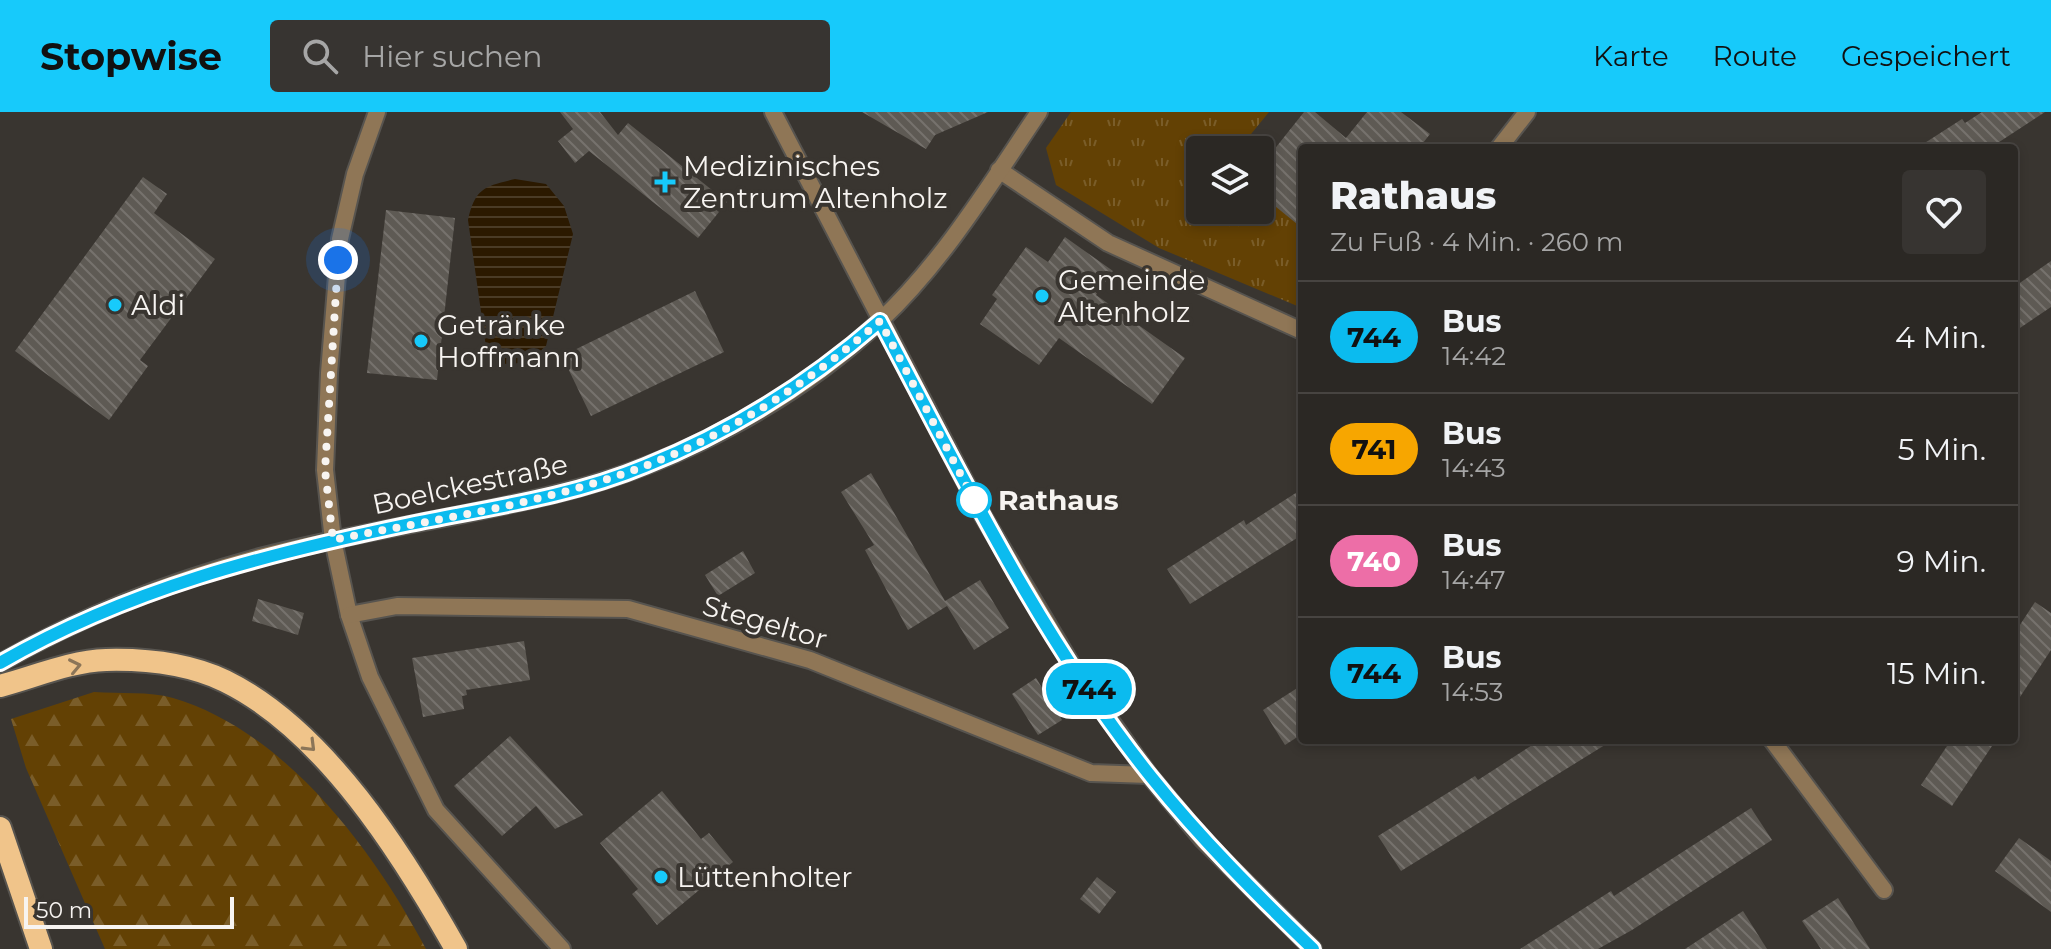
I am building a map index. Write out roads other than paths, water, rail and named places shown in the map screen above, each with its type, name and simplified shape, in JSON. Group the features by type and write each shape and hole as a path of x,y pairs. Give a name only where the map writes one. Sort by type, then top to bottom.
{"highway":[{"path":"0,686 102,660 183,667 224,681 285,722 337,773 413,878 456,949"},
{"path":"0,828 41,949"}],"street":[{"path":"377,112 355,174 340,239 325,470 333,540 349,615 370,677 436,810 562,949"},
{"path":"773,112 983,516 1076,672 1149,775 1203,840 1313,949"},
{"name":"Boelckestraße","path":"0,663 63,628 140,595 262,557 571,490 644,467 696,443 788,391 840,356 880,321 935,258 1039,112"},
{"path":"1502,144 1527,112"},
{"path":"999,170 1108,243 1298,329"},
{"name":"Stegeltor","path":"349,615 397,606 628,609 810,660 1091,773 1149,775"},
{"path":"1775,744 1836,830 1884,890"}],"place":[{"name":"Medizinisches Zentrum Altenholz","path":"665,182"},
{"name":"Gemeinde Altenholz","path":"1042,296"},
{"name":"Aldi","path":"115,305"},
{"name":"Getränke Hoffmann","path":"421,341"},
{"name":"Rathaus","path":"974,500"},
{"name":"Lüttenholter","path":"661,877"}]}
